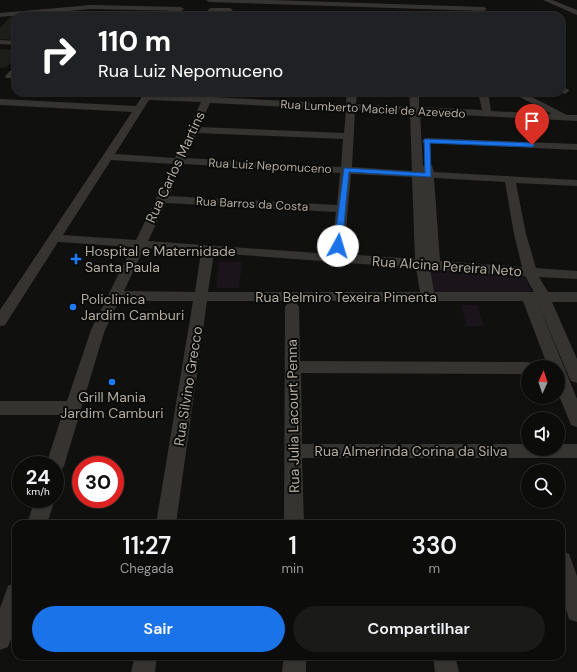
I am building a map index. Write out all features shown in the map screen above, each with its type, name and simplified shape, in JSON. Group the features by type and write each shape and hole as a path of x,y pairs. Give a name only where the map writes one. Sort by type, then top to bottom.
{"street":[{"path":"63,0 65,12 126,3 183,6 179,12"},
{"path":"209,0 323,4 408,3"},
{"path":"314,0 341,12"},
{"path":"396,0 408,3 459,9 484,9"},
{"path":"546,0 577,13"},
{"path":"554,0 577,10"},
{"path":"121,12 126,3"},
{"path":"210,12 213,10 241,11"},
{"path":"0,15 12,14"},
{"path":"0,42 12,43"},
{"path":"0,45 12,46"},
{"path":"0,321 147,96"},
{"name":"Rua Lumberto Maciel de Azevedo","path":"208,96 351,108 572,117"},
{"name":"Rua Carlos Martins","path":"58,456 94,339 162,199 208,96"},
{"path":"337,258 352,96"},
{"path":"415,96 427,141 424,175"},
{"path":"421,96 418,111 424,175 429,265 428,297"},
{"path":"484,96 487,114"},
{"path":"524,96 572,117 577,122"},
{"path":"0,102 138,109"},
{"path":"192,130 349,136"},
{"path":"427,141 577,147"},
{"name":"Rua Luiz Nepomuceno","path":"107,157 572,183"},
{"path":"510,180 520,234 530,272 543,297 577,377"},
{"path":"572,183 577,189"},
{"name":"Rua Barros da Costa","path":"162,199 342,209"},
{"name":"Rua Alcina Pereira Neto","path":"54,238 577,275"},
{"name":"Rua Silvino Grecco","path":"167,520 208,249"},
{"name":"Rua Belmiro Texeira Pimenta","path":"115,296 577,297"},
{"path":"528,297 553,360"},
{"name":"Rua Julia Lacourt Penna","path":"292,307 294,520"},
{"path":"292,367 521,368"},
{"path":"565,390 577,420"},
{"path":"0,408 73,408"},
{"name":"Rua Almerinda Corina da Silva","path":"293,451 577,451"},
{"path":"39,520 42,508"},
{"path":"567,561 569,584 577,611"},
{"path":"0,640 12,605"},
{"path":"143,672 145,660"},
{"path":"294,672 295,660"},
{"path":"445,660 447,672"}],"shaded area":[{"path":"62,10 61,12 38,12"},
{"path":"12,15 12,40 0,39 0,28"},
{"path":"0,49 12,50 12,62 5,68 0,68"},
{"path":"219,261 242,262 239,288 216,288"},
{"path":"432,268 524,276 531,290 528,292 437,292 433,291 429,269"},
{"path":"461,305 477,305 484,326 467,326"}],"place":[{"name":"Hospital e Maternidade Santa Paula","path":"76,259"},
{"name":"Policlinica Jardim Camburi","path":"73,307"},
{"name":"Grill Mania Jardim Camburi","path":"112,382"}],"route":[{"path":"338,246 346,170 429,176 427,141 532,145"}]}
